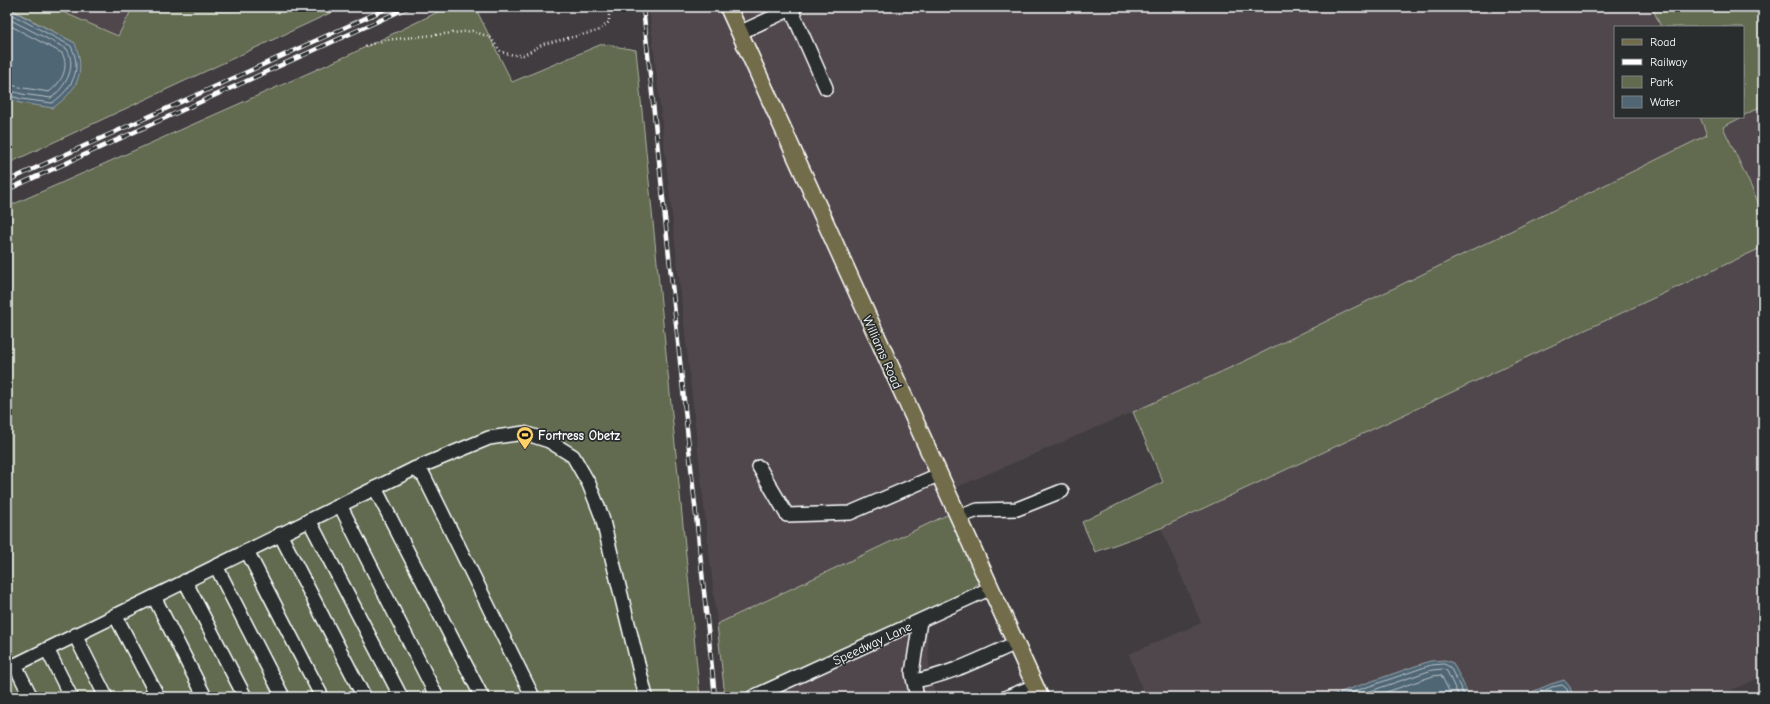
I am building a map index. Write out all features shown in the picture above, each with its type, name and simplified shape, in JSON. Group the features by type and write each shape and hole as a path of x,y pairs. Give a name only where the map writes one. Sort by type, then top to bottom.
{"main road":[{"name":"Williams Road","path":"728,7 1037,692"}],"lane":[{"path":"740,33 792,8 826,88"},
{"path":"31,697 11,667 414,469 489,438 524,433 549,441 573,456 589,484 602,517 646,697"},
{"path":"759,467 787,515 850,513 938,475"},
{"path":"414,469 424,476 533,697"},
{"path":"375,488 482,697"},
{"path":"958,517 978,510 1017,509 1062,491"},
{"path":"340,505 437,697"},
{"path":"309,520 401,697"},
{"path":"280,534 364,697"},
{"path":"247,551 322,697"},
{"path":"216,566 283,697"},
{"path":"185,581 245,697"},
{"name":"Speedway Lane","path":"753,697 991,588"},
{"path":"154,596 205,697"},
{"path":"116,615 158,697"},
{"path":"917,697 912,673 920,621"},
{"path":"75,635 106,697"},
{"path":"914,681 933,678 1016,643"},
{"path":"47,649 71,697"},
{"path":"1007,697 1037,692"}],"path":[{"path":"365,46 386,40 472,31 490,37 501,52 514,55 524,55 542,44 598,31 609,22 609,7"}],"shaded area":[{"path":"51,7 133,7 118,36"},
{"path":"649,7 1652,7 1661,26 1614,26 1614,118 1700,118 1708,135 1245,361 1133,412 955,488 949,514 717,624"},
{"path":"1763,105 1763,212 1723,127 1739,118 1744,118 1744,115"},
{"path":"1763,247 1763,676 1717,697 1145,697 1129,654 1201,623 1161,528"},
{"path":"926,611 930,678 937,697 740,697"}],"green space":[{"path":"7,7 51,7 118,36 133,7 343,7 7,164 7,98 20,103 75,43"},
{"path":"448,7 475,7 512,82 602,44 636,50 700,697 7,697 7,207 349,55"},
{"path":"1652,7 1763,7 1763,105 1744,115 1744,26 1661,26"},
{"path":"1700,118 1740,118 1723,127 1763,212 1763,247 1161,528 1095,552 1082,522 1163,482 1133,412 1245,361 1707,135"},
{"path":"949,514 978,579 977,584 971,590 740,697 725,697 717,624"}],"water":[{"path":"7,8 75,43 80,64 78,80 69,94 53,108 20,103 7,98"},
{"path":"1445,660 1453,663 1470,697 1326,697 1430,661"},
{"path":"1564,680 1570,687 1573,697 1520,697 1551,684"}],"railway":[{"path":"7,181 390,7"},
{"path":"7,190 409,7"},
{"path":"643,7 715,697"}],"place":[{"name":"Fortress Obetz","path":"525,450"}]}
